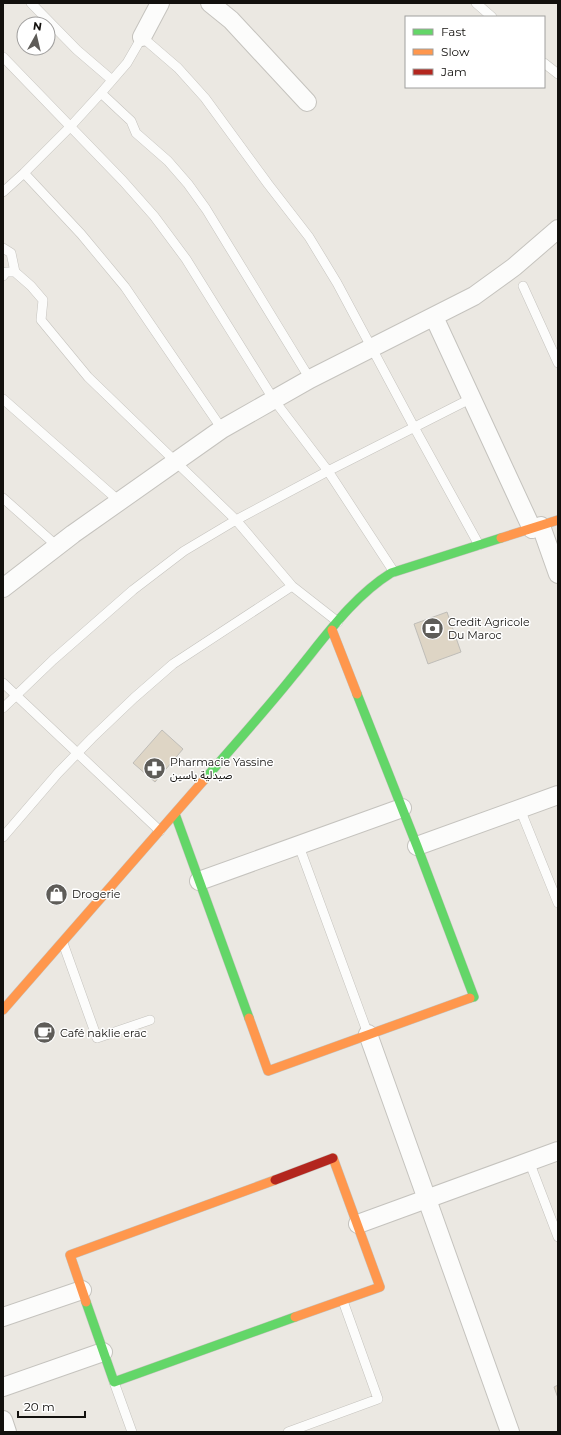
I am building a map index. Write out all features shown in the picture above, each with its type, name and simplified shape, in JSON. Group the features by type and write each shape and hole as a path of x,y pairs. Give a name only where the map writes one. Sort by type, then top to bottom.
{"street":[{"path":"142,37 160,3"},
{"path":"210,3 231,20 307,102"},
{"path":"3,588 57,546 222,429 310,379 474,296 509,272 558,229"},
{"path":"434,317 558,574"},
{"path":"3,1010 278,695 338,622 378,581 394,572 558,520"},
{"path":"175,814 268,1071 474,997 417,846 332,630"},
{"path":"417,846 558,795"},
{"path":"199,881 402,808"},
{"path":"368,1034 510,1432"},
{"path":"358,1224 558,1151"},
{"path":"333,1158 380,1287 114,1382 82,1290 70,1255 333,1158"},
{"path":"3,1317 82,1290"},
{"path":"3,1387 103,1352"},
{"path":"3,1420 7,1432"}],"lane":[{"path":"31,3 77,50 112,80"},
{"path":"476,3 491,16"},
{"path":"3,192 70,127 101,93 127,63 142,37 178,68 205,98 309,237 337,283 479,545"},
{"path":"3,57 154,216 186,259 274,400 328,471 394,572"},
{"path":"545,64 558,74"},
{"path":"101,93 131,121 136,133 168,161 193,190 310,379"},
{"path":"24,173 81,234 125,287 222,429"},
{"path":"3,248 11,253 15,272 31,286 43,300 41,320 88,378 236,520 292,586 338,622"},
{"path":"3,276 6,272 15,272"},
{"path":"524,286 558,363"},
{"path":"3,708 53,660 133,590 184,551 236,520 328,471 472,398"},
{"path":"3,399 119,501"},
{"path":"3,498 57,546"},
{"path":"3,837 77,753 134,698 173,664 292,586"},
{"path":"3,683 160,831"},
{"path":"520,809 558,903"},
{"path":"299,846 368,1034"},
{"path":"62,942 97,1038 150,1020"},
{"path":"529,1161 558,1237"},
{"path":"288,1432 378,1399 342,1301"},
{"path":"114,1382 132,1432"}],"building":[{"path":"447,612 461,652 428,664 414,624"},
{"path":"162,730 183,749 155,782 133,763"},
{"path":"558,1385 558,1398 554,1387"}],"traffic: fast":[{"path":"204,780 272,702 338,620 377,583 391,573 501,538"},
{"path":"357,694 417,846 474,997 470,998"},
{"path":"175,814 249,1018"},
{"path":"86,1302 114,1382 295,1317"}],"traffic: slow":[{"path":"501,538 558,520"},
{"path":"332,630 357,694"},
{"path":"3,1010 204,780"},
{"path":"249,1018 268,1071 470,998"},
{"path":"295,1317 380,1287 333,1158"},
{"path":"86,1302 70,1255 275,1180"}],"traffic: jam":[{"path":"275,1180 333,1158"}],"place":[{"name":"Credit Agricole Du Maroc","path":"433,628"},
{"name":"Pharmacie Yassine صيدلية ياسين","path":"155,768"},
{"name":"Drogerie","path":"56,894"},
{"name":"Café naklie erac","path":"45,1033"}]}
